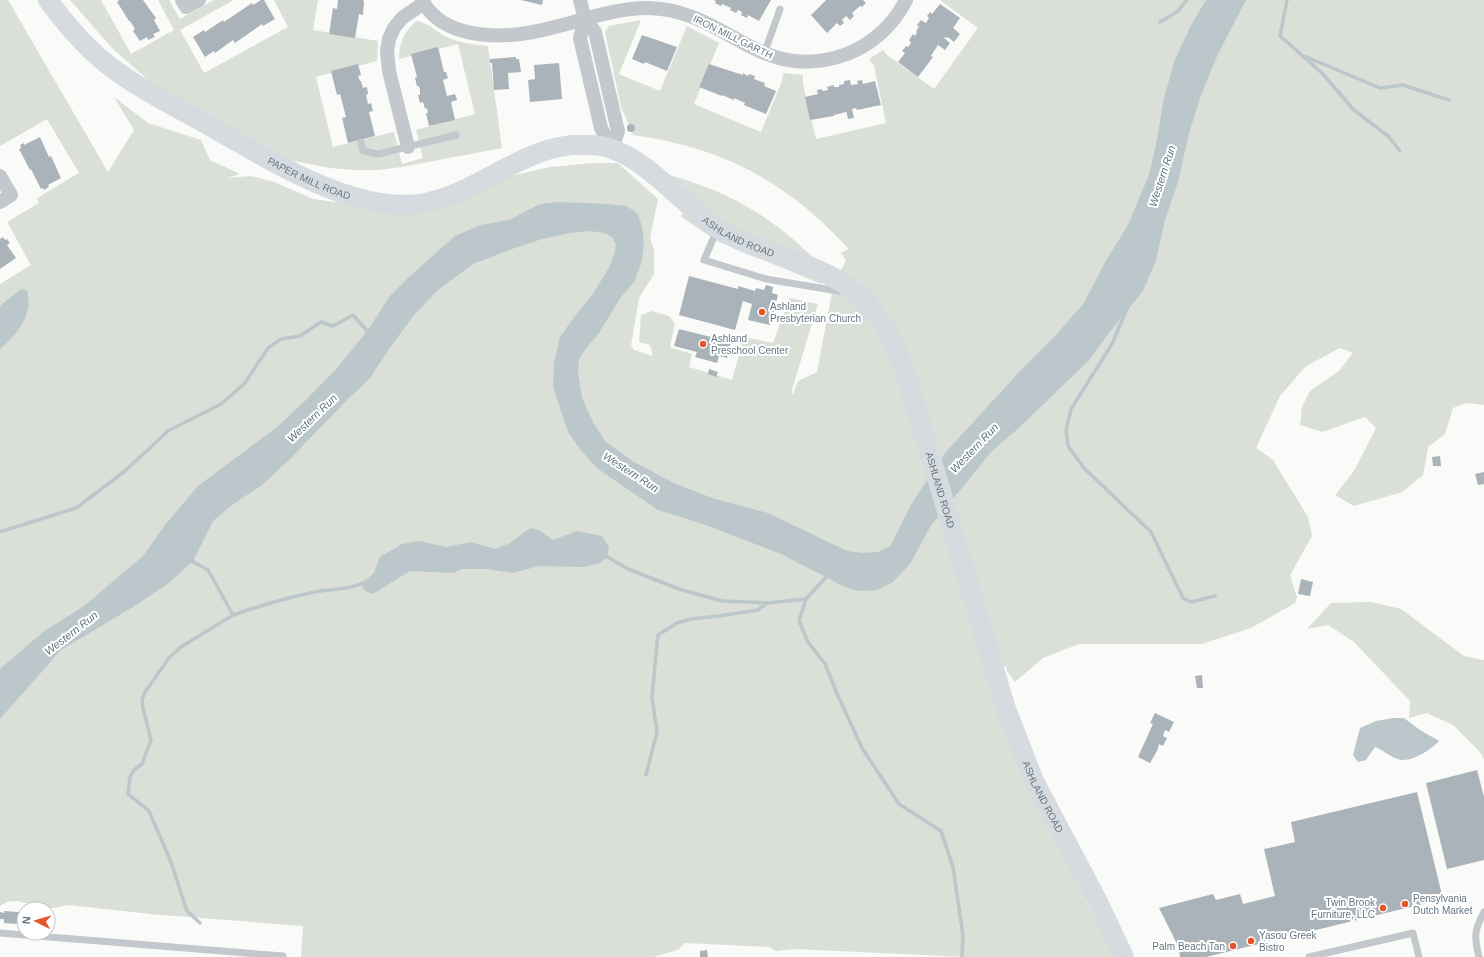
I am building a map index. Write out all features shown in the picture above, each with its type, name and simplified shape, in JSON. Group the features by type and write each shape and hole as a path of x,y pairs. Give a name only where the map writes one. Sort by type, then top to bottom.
{"main road":[{"name":"PAPER MILL ROAD","path":"48,0 61,17 95,54 121,74 270,159 322,185 368,200 393,204 427,203 479,183 522,160 557,147 585,144 612,148"},
{"name":"ASHLAND ROAD","path":"612,148 647,170 695,211 718,228 739,239 820,270 835,278 856,293 885,327 905,371 930,450 1006,709 1026,763 1044,802 1098,902 1124,957"}],"street":[{"path":"182,0 186,7 199,0"},
{"path":"580,0 585,19 580,38 601,128 612,148"},
{"name":"IRON MILL GARTH","path":"423,2 436,17 451,27 466,32 511,35 534,32 618,11 634,9 667,10 684,13 703,21 764,54 785,60 804,62 830,59 856,51 883,31 894,19 906,0"},
{"path":"408,147 389,71 387,51 389,39 394,28 402,18 423,2"},
{"path":"0,176 6,198"}],"lane":[{"path":"764,54 780,9"},
{"path":"361,142 363,151 378,154 456,135"},
{"path":"718,228 704,260 766,279 856,293"},
{"path":"1479,957 1475,942 1476,928 1484,912"},
{"path":"0,933 283,957"},
{"path":"1309,957 1412,933 1419,957"}],"shaded area":[{"path":"0,0 8,0 108,172 134,130 114,97 148,123 201,140 210,160 240,174 228,178 251,176 274,182 313,199 365,206 550,167 594,163 618,163 658,199 650,238 654,250 654,274 639,298 631,345 634,350 653,356 650,345 639,342 641,315 651,311 669,316 675,324 670,346 692,354 689,367 732,380 744,337 773,343 789,298 818,304 791,393 793,394 798,381 817,372 833,287 846,260 841,253 849,249 801,204 777,186 752,171 725,159 696,149 666,141 633,135 621,107 605,32 609,26 641,20 619,74 660,91 687,26 719,43 694,104 761,132 782,81 783,73 803,75 803,84 816,139 886,123 874,66 869,59 883,50 887,55 934,89 978,28 940,0 1484,0 1484,405 1466,403 1453,408 1445,434 1428,447 1423,475 1402,492 1354,506 1335,495 1354,471 1376,428 1365,417 1322,432 1300,425 1302,407 1310,391 1339,371 1353,353 1340,348 1306,366 1280,396 1256,448 1273,460 1308,517 1312,536 1290,575 1297,597 1295,603 1251,628 1202,644 1079,644 1043,658 1015,682 1007,671 1006,666 990,676 1042,815 1113,954 1112,957 967,957 794,949 776,951 769,947 685,943 678,950 653,957 301,957 303,926 150,914 69,905 56,907 56,901 16,901 7,902 0,906 0,284 31,265 7,222 39,203 37,198 79,173 47,119 0,146"},
{"path":"70,0 101,0 131,54 174,30 158,0 169,0 180,19 214,0 234,0 180,30 204,73 288,27 274,0 318,0 313,30 378,41 377,61 316,77 333,147 394,132 402,164 423,158 416,130 475,114 458,44 399,59 401,43 405,34 416,21 420,22 452,39 488,46 502,148 402,167 378,170 330,168 284,159 156,87 112,48"},
{"path":"652,171 704,186 750,208 791,237 829,275 821,284 717,241 681,217 688,202"},
{"path":"1371,602 1401,609 1464,656 1484,660 1484,759 1480,752 1453,725 1427,713 1409,718 1410,701 1354,642 1328,625 1307,629 1331,603"}],"water":[{"name":"Western Run","path":"1206,0 1246,0 1218,54 1201,95 1189,133 1178,182 1165,220 1156,260 1143,291 1088,361 1020,427 992,451 930,527 910,564 893,582 877,590 858,591 845,587 781,554 703,524 658,510 598,469 580,449 568,432 553,387 554,362 560,337 594,292 609,268 615,252 616,244 612,237 604,233 590,231 570,233 542,239 473,264 438,290 414,315 370,378 289,460 262,485 232,505 213,521 193,561 169,583 133,607 61,650 0,719 0,669 43,632 84,606 143,556 165,525 198,486 277,427 307,399 337,368 368,330 390,296 407,279 455,236 480,225 509,220 540,204 558,202 627,206 638,214 642,227 644,245 641,264 634,282 621,297 599,333 579,359 578,372 582,398 594,424 605,441 634,462 674,483 712,498 768,513 847,551 863,553 878,552 890,546 912,503 945,453 1020,371 1056,335 1084,303 1104,264 1128,225 1149,175 1158,135 1163,102 1174,62 1190,27"},
{"path":"21,289 27,290 29,299 26,315 18,330 0,349 0,306"},
{"path":"530,528 539,530 553,540 577,531 602,536 609,547 607,557 600,563 583,567 539,566 513,573 487,569 462,569 453,573 410,571 373,594 365,591 361,584 374,573 380,557 402,544 419,541 446,547 471,542 495,549 510,543"},
{"path":"1404,718 1420,730 1439,741 1423,754 1408,760 1399,759 1375,747 1366,760 1358,762 1353,755 1360,728 1376,721"}],"building":[{"path":"118,0 143,0 156,18 154,20 160,31 153,34 155,37 148,40 147,37 140,41 133,31 135,29 117,2 119,1"},
{"path":"261,0 264,0 275,19 263,26 262,24 235,43 233,40 215,53 214,51 205,57 193,37 204,30 205,32 223,20 224,22 252,3 253,5"},
{"path":"338,0 363,0 364,2 363,15 359,14 355,38 329,34 333,8 337,9"},
{"path":"521,0 543,0 542,5"},
{"path":"713,0 771,0 759,21 748,15 747,18 741,15 742,12 738,10 736,13 730,10 731,8 722,4 721,6"},
{"path":"826,0 863,0 866,3 852,13 854,16 850,20 846,16 842,20 844,23 840,26 837,23 827,33 811,15"},
{"path":"940,4 960,18 953,28 960,34 954,42 948,37 944,38 950,43 945,50 938,45 931,56 933,57 918,77 898,62 905,53 902,51 911,43 909,40 913,34 915,36 919,27 917,25 921,20 926,23 929,18 927,16 930,12 932,14"},
{"path":"642,35 677,47 667,71 645,62 644,64 632,59"},
{"path":"438,47 444,72 446,72 448,78 443,80 447,96 455,94 457,100 451,102 455,120 429,126 426,113 428,113 427,108 425,109 423,102 420,103 418,95 420,95 420,90 419,86 417,86 415,78 417,77 411,54"},
{"path":"516,57 516,59 519,59 521,72 508,73 509,89 494,90 492,63 490,63 490,59"},
{"path":"559,63 562,99 530,102 528,80 535,79 534,65"},
{"path":"358,64 361,75 358,76 363,88 367,87 368,94 366,95 368,104 371,103 373,111 369,112 375,136 348,143 342,118 346,117 340,94 337,95 331,71"},
{"path":"709,64 743,75 743,73 748,76 749,74 755,76 754,79 765,83 764,86 776,91 766,114 744,105 745,103 734,98 734,100 699,87"},
{"path":"850,80 851,85 858,84 857,81 862,80 863,84 875,81 881,105 857,110 856,108 852,109 854,118 848,119 846,110 846,112 834,116 810,120 805,97 818,94 817,90 828,90 827,87 834,85 834,87 839,87 839,85 844,84 844,81"},
{"path":"631,124 634,125 634,131 631,132 628,131 627,128 628,125"},
{"path":"40,137 61,178 48,185 49,187 44,190 43,188 41,189 19,149 21,148 20,145 24,143 24,145"},
{"path":"3,237 10,243 7,245 16,258 0,269 0,239"},
{"path":"689,276 738,289 738,286 755,291 756,288 764,290 766,285 773,287 772,293 778,295 770,325 748,320 752,304 743,301 735,330 679,315"},
{"name":"Ashland Preschool Center","path":"679,329 731,342 727,358 719,356 717,363 695,357 697,352 674,346"},
{"path":"709,369 718,372 716,377 708,374"},
{"path":"1440,456 1441,466 1433,466 1432,457"},
{"path":"1484,472 1484,484 1478,485 1475,474"},
{"path":"1301,579 1313,582 1310,596 1298,594"},
{"path":"1202,675 1203,688 1197,688 1195,676"},
{"path":"1155,713 1174,722 1169,732 1165,730 1163,736 1167,738 1163,746 1159,744 1150,763 1138,757 1153,724 1150,723"},
{"path":"1477,770 1484,797 1484,860 1447,869 1426,783"},
{"path":"1417,792 1443,899 1206,957 1180,957 1179,948 1159,908 1213,894 1216,900 1240,894 1243,904 1275,896 1264,849 1295,842 1291,822"},
{"path":"1450,906 1452,913 1446,914 1445,907"},
{"path":"4,911 16,912 16,924 4,923 4,919 0,919 0,912 5,913"},
{"path":"707,950 708,957 700,957 700,951"}],"waterway":[{"path":"1160,22 1177,12 1187,0"},
{"path":"1287,0 1280,36 1322,73 1354,110 1388,136 1400,151"},
{"path":"1304,56 1380,88 1403,85 1449,100"},
{"path":"1128,306 1112,344 1071,409 1066,430 1068,446 1084,468 1151,532 1183,598 1191,602 1215,596"},
{"path":"0,531 76,508 125,471 168,431 221,404 245,383 268,348 281,339 300,336 321,322 333,326 353,315 370,334"},
{"path":"604,555 628,569 679,589 722,601 767,603 806,599 828,575"},
{"path":"188,559 208,570 233,615 181,647 169,658 145,692 142,700 151,740 142,764 134,770 130,777 128,794 149,811 171,862 187,911 200,923"},
{"path":"233,615 293,597 314,592 346,588 365,582"},
{"path":"806,599 799,621 808,642 825,664 862,748 899,804 941,831 953,867 963,936 962,957"},
{"path":"646,775 657,732 652,697 658,635 677,623 691,619 758,610 767,603"}],"place":[{"name":"Ashland Presbyterian Church","path":"762,312"},
{"name":"Ashland Preschool Center","path":"703,344"},
{"name":"Pensylvania Dutch Market","path":"1405,904"},
{"name":"Twin Brook Furniture, LLC","path":"1383,908"},
{"name":"Yasou Greek Bistro","path":"1251,941"},
{"name":"Palm Beach Tan","path":"1233,946"}]}
